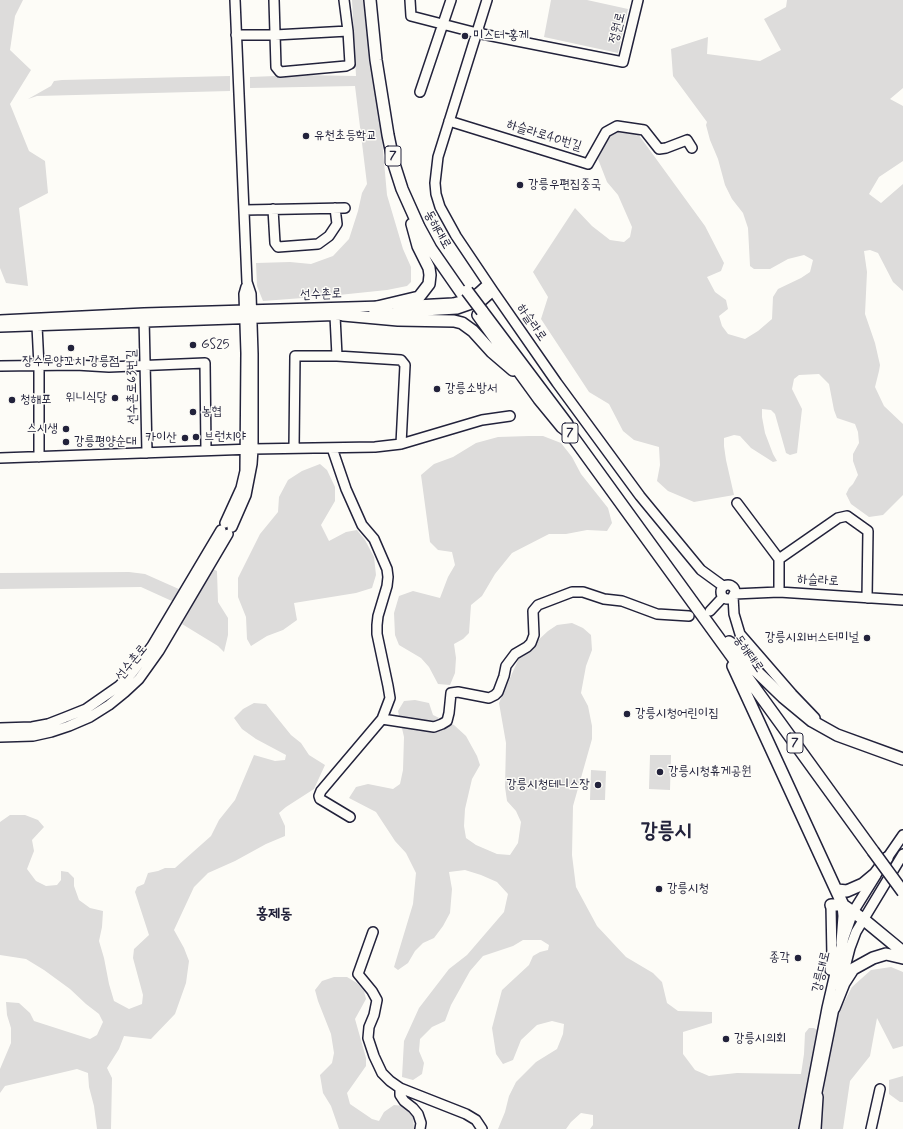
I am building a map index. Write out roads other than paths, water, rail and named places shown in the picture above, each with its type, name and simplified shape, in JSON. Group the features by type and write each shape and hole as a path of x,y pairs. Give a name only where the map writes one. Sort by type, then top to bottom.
{"highway":[{"path":"814,1129 816,1097"}],"main road":[{"name":"동해대로","path":"370,0 376,60 394,164 404,195 419,228 431,249 567,424 570,433"},
{"name":"동해대로","path":"376,0 382,58 394,133 405,176 413,200 426,228 465,293"},
{"path":"377,307 419,297 429,284 429,268 418,246 404,195"},
{"name":"동해대로","path":"480,313 529,384 562,427 570,433 903,892"},
{"path":"339,316 398,320 454,321 462,323 473,331 492,352 529,384"},
{"path":"718,635 732,644 752,668 783,697 812,721 837,735 901,756"},
{"path":"718,635 749,699 825,867 833,890 843,905 863,919 903,952"},
{"path":"833,890 847,891 863,884 875,874 887,858"},
{"path":"831,905 843,905"},
{"path":"842,943 844,916 843,905"},
{"path":"831,1008 853,969 873,958 886,954 903,958"}],"street":[{"path":"0,320 248,314 244,294 247,282 245,210 235,0"},
{"path":"274,0 276,67 280,72 346,66 350,64 344,0"},
{"path":"410,0 411,16 477,33"},
{"path":"420,92 451,0"},
{"name":"하슬라로","path":"487,0 435,170 434,183 436,194 445,218 490,287 557,383 640,496 701,570 723,586"},
{"name":"정원로","path":"477,33 623,62 638,0"},
{"path":"236,35 275,35 348,31"},
{"name":"하슬라로40번길","path":"449,121 588,164 606,132 617,126 644,130 659,149 687,140 692,148"},
{"path":"272,209 275,243 278,247 318,244 329,236 337,224 335,208"},
{"path":"245,210 345,208"},
{"name":"선수촌로","path":"248,314 453,303 465,300 490,287"},
{"name":"선수촌로","path":"248,314 339,316 457,309 483,300 490,287"},
{"name":"선수촌로","path":"0,737 33,736 51,732 104,698 119,686 132,673 152,646 226,528 241,488 249,449 248,314"},
{"name":"선수촌로","path":"337,356 339,316"},
{"path":"0,327 37,326 144,317"},
{"name":"선수촌로63번길","path":"144,317 147,453"},
{"path":"37,326 39,366 39,457"},
{"path":"294,448 295,356 337,356 401,360 404,365 401,444"},
{"path":"0,366 76,365 109,367 206,363 206,450"},
{"path":"0,458 206,450 375,447 401,444 482,420 510,416"},
{"path":"332,448 348,495 362,525 374,539 387,568 388,577 387,586 378,616 377,634 390,698 382,719 321,791 319,796 320,799 350,817"},
{"path":"737,503 779,559 779,592"},
{"path":"779,559 838,518 847,516 868,531 867,598"},
{"path":"723,597 721,593 723,586 727,584 734,589 734,614 740,634 792,694 820,723 901,756"},
{"path":"382,719 434,726 442,724 447,720 451,693 458,692 489,698 495,695 498,692 506,666 515,654 527,647 531,642 534,635 533,611 538,605 572,592 583,592 599,598 622,601 657,614 689,616"},
{"name":"하슬라로","path":"734,595 779,592 901,600"},
{"path":"723,597 729,598 734,595"},
{"path":"710,611 723,597"},
{"name":"선수촌로","path":"0,728 32,727 68,722"},
{"path":"827,727 837,735"},
{"name":"강릉대로","path":"810,1129 842,943 853,912 903,835"},
{"name":"강릉대로","path":"804,1129 831,1008 850,948 863,919 903,854"},
{"path":"831,905 832,957 827,990 831,1008"},
{"path":"373,932 358,974 377,1000 374,1015 369,1027 368,1038 382,1073 400,1088 466,1114 476,1120 482,1129"},
{"path":"400,1088 400,1095 404,1102 413,1108 418,1114 421,1123 420,1129"},
{"path":"871,1129 880,1089"}],"place":[{"name":"미스터 홍게","path":"465,36"},
{"name":"유천초등학교","path":"306,136"},
{"name":"강릉우편집중국","path":"520,185"},
{"name":"GS25","path":"193,345"},
{"name":"장수루양꼬치 강릉점","path":"71,348"},
{"name":"강릉소방서","path":"437,389"},
{"name":"위니식당","path":"115,398"},
{"name":"청해포","path":"12,400"},
{"name":"농협","path":"193,412"},
{"name":"스시생","path":"66,429"},
{"name":"브런치야","path":"196,437"},
{"name":"카이산","path":"185,438"},
{"name":"강릉평양순대","path":"66,442"},
{"name":"강릉시외버스터미널","path":"867,638"},
{"name":"강릉시청어린이집","path":"627,714"},
{"name":"강릉시청휴게공원","path":"660,772"},
{"name":"강릉시청테니스장","path":"598,785"},
{"name":"강릉시청","path":"659,889"},
{"name":"종각","path":"798,958"},
{"name":"강릉시의회","path":"726,1039"}],"district":[{"name":"강릉시","path":"666,833"},
{"name":"홍제동","path":"274,915"}]}
